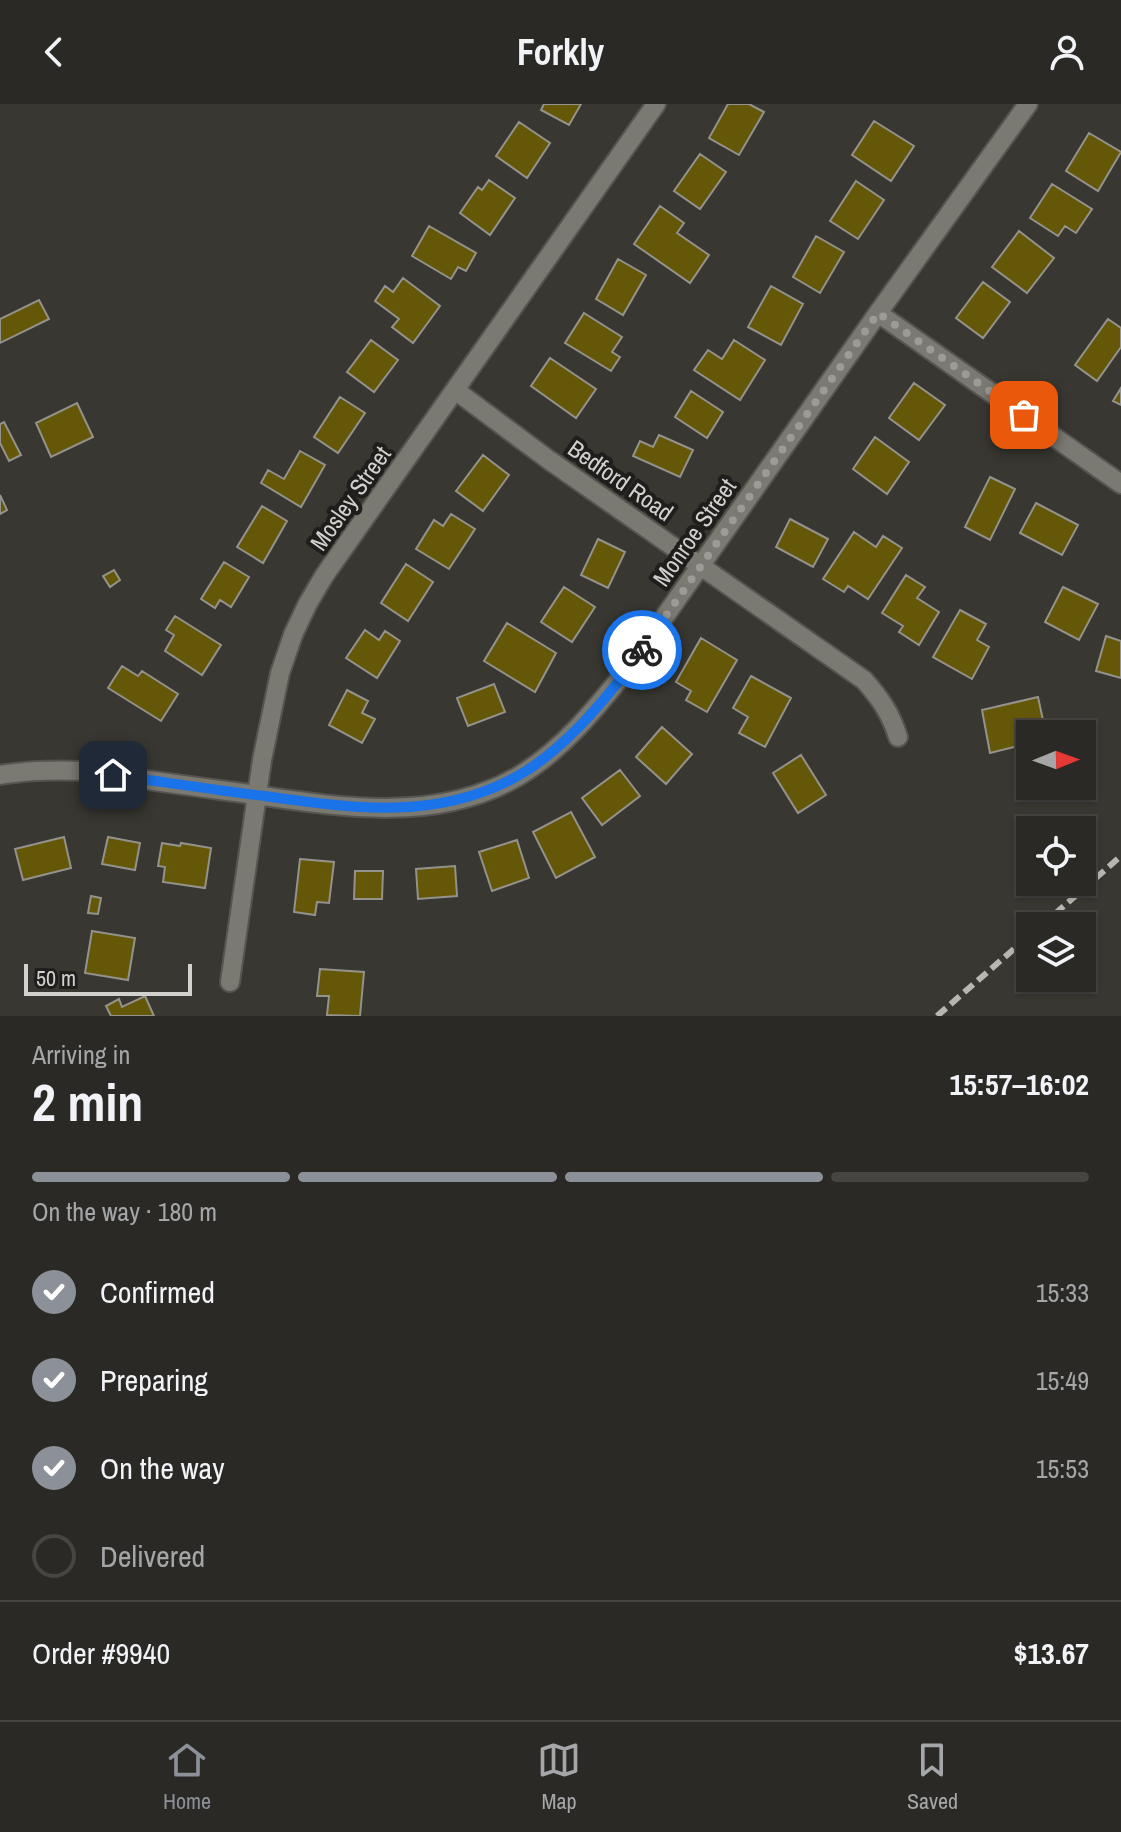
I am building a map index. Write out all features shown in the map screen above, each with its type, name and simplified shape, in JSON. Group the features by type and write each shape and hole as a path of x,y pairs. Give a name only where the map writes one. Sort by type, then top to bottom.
{"street":[{"name":"Mosley Street","path":"230,982 262,760 280,673 307,605 324,576 656,104"},
{"name":"Monroe Street","path":"0,775 22,771 85,771 257,795 391,809 421,808 470,798 516,777 557,748 603,700 630,666 1028,104"},
{"path":"878,313 1121,484"},
{"name":"Bedford Road","path":"455,390 549,460 864,680 881,699 898,737"}],"building":[{"path":"544,104 581,104 569,125 541,110"},
{"path":"728,104 749,104 764,112 739,155 709,138"},
{"path":"874,121 914,146 891,181 852,155"},
{"path":"519,122 550,143 527,178 496,156"},
{"path":"1089,133 1121,152 1098,191 1066,171"},
{"path":"700,154 726,172 700,209 674,191"},
{"path":"489,180 515,198 490,235 460,213 478,187 482,190"},
{"path":"856,181 884,200 858,239 830,221"},
{"path":"1052,184 1092,209 1076,233 1065,226 1058,236 1030,218"},
{"path":"660,206 684,223 677,233 709,255 690,283 634,244"},
{"path":"429,226 476,253 466,271 458,267 451,279 412,256"},
{"path":"1019,231 1054,258 1027,293 992,267"},
{"path":"816,236 844,252 820,293 793,277"},
{"path":"618,259 646,275 623,315 596,299"},
{"path":"403,278 440,306 413,343 392,327 399,319 375,301 385,286 393,292"},
{"path":"983,282 1010,302 983,338 956,318"},
{"path":"771,286 803,304 781,345 748,327"},
{"path":"39,300 49,319 0,343 0,319"},
{"path":"584,313 622,337 612,352 620,357 611,371 565,343"},
{"path":"1108,319 1121,328 1121,347 1097,381 1075,365"},
{"path":"371,340 398,360 374,392 347,372"},
{"path":"734,340 765,360 740,400 694,370 708,350 722,359"},
{"path":"550,358 596,389 576,418 531,386"},
{"path":"914,383 945,405 919,440 889,418"},
{"path":"1121,388 1121,405 1113,401"},
{"path":"691,391 723,412 707,438 675,417"},
{"path":"340,397 365,413 338,453 314,437"},
{"path":"77,403 93,437 51,457 36,423"},
{"path":"4,422 21,455 9,461 0,443 0,424"},
{"path":"659,435 693,450 680,477 633,456 640,441 653,447"},
{"path":"875,437 909,462 887,494 853,469"},
{"path":"300,451 325,465 301,507 261,483 268,470 284,479"},
{"path":"483,455 509,475 483,511 456,491"},
{"path":"990,477 1015,489 990,540 965,527"},
{"path":"0,495 7,510 0,514"},
{"path":"1036,503 1078,525 1062,555 1020,533"},
{"path":"262,506 287,521 263,563 237,547"},
{"path":"451,514 475,529 449,569 416,549 434,520 443,526"},
{"path":"790,519 828,539 813,567 776,547"},
{"path":"854,532 876,547 883,536 902,548 868,599 848,586 844,592 823,579"},
{"path":"598,539 625,552 608,588 581,575"},
{"path":"224,562 249,577 231,607 220,600 215,608 201,599"},
{"path":"406,564 433,582 408,621 381,603"},
{"path":"114,570 120,580 110,587 103,576"},
{"path":"906,575 925,587 917,598 939,612 919,645 899,632 903,626 882,613"},
{"path":"564,587 595,607 572,642 541,622"},
{"path":"1063,587 1098,604 1079,640 1045,622"},
{"path":"960,610 986,624 977,640 989,647 972,679 933,657"},
{"path":"175,616 221,645 202,675 165,651 174,635 166,630"},
{"path":"507,623 556,653 535,692 484,661"},
{"path":"365,630 379,640 385,631 400,641 377,678 346,658"},
{"path":"1106,636 1121,641 1121,678 1096,671"},
{"path":"701,638 737,660 707,712 686,700 691,691 676,682"},
{"path":"122,666 138,676 142,671 178,694 161,721 108,688"},
{"path":"751,676 791,698 765,747 739,733 748,717 733,708"},
{"path":"494,684 505,712 468,726 457,698"},
{"path":"347,690 368,701 362,713 375,719 362,743 329,725"},
{"path":"1038,697 1043,720 1016,720 1016,746 990,753 982,710"},
{"path":"662,727 692,754 666,784 636,757"},
{"path":"801,755 826,795 798,813 773,773"},
{"path":"620,770 640,796 602,825 582,798"},
{"path":"571,812 595,857 556,878 533,832"},
{"path":"64,837 71,868 23,880 15,849"},
{"path":"108,837 140,843 135,870 102,864"},
{"path":"517,840 529,878 492,891 479,852"},
{"path":"162,843 211,848 205,888 163,882 165,867 158,866"},
{"path":"300,859 334,862 329,903 317,902 315,915 294,912"},
{"path":"455,866 457,896 418,899 416,869"},
{"path":"355,871 383,871 382,899 354,899"},
{"path":"91,896 101,898 98,914 88,913"},
{"path":"92,931 135,938 128,980 85,973"},
{"path":"320,969 364,972 360,1016 327,1015 329,996 317,996"},
{"path":"145,996 154,1016 111,1016 106,1006 119,999 122,1007"}],"railway":[{"path":"1057,912 1121,856"},
{"path":"937,1016 1016,947"}],"way so far":[{"path":"642,650 878,313 1024,415"}],"route":[{"path":"113,775 324,804 391,809 446,804 494,789 537,764 557,748 603,700 642,650"}]}
